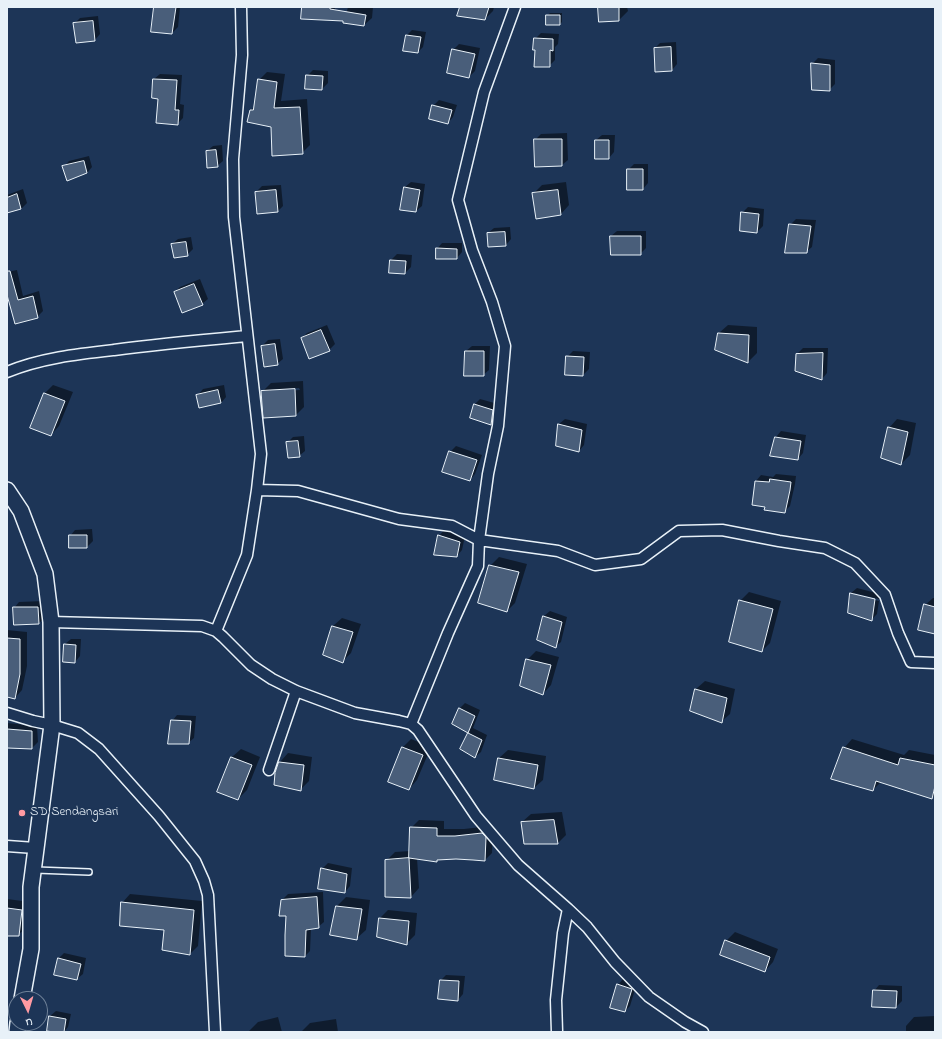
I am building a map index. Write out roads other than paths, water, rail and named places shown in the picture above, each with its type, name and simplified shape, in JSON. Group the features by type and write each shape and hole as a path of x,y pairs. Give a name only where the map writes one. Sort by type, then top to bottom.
{"street":[{"path":"216,631 246,555 261,454 234,217 233,159 242,55 241,7"},
{"path":"411,724 448,633 478,566 479,540 488,474 498,426 505,346 492,302 472,250 458,200 484,92 515,7"},
{"path":"7,372 42,360 76,354 248,336"},
{"path":"7,490 21,511 45,574 51,622 52,724 30,887 31,948 23,991"},
{"path":"256,490 298,491 400,519 452,526 479,540 558,551 595,566 642,559 679,531 722,530 825,548 855,563 885,595 898,633 911,662 935,663"},
{"path":"51,622 202,626 216,631 223,636 251,665 272,679 296,692 355,713 411,724 418,730 476,816 518,865 587,927 615,962 649,997 703,1032"},
{"path":"269,770 296,692"},
{"path":"7,713 33,721 52,724 78,733 98,749 159,816 195,860 208,894 215,1032"},
{"path":"7,846 35,848"},
{"path":"557,1032 556,1000 563,932 568,909"}],"lane":[{"path":"33,870 88,872"}],"place":[{"name":"SD Sendangsari","path":"22,813"}]}
